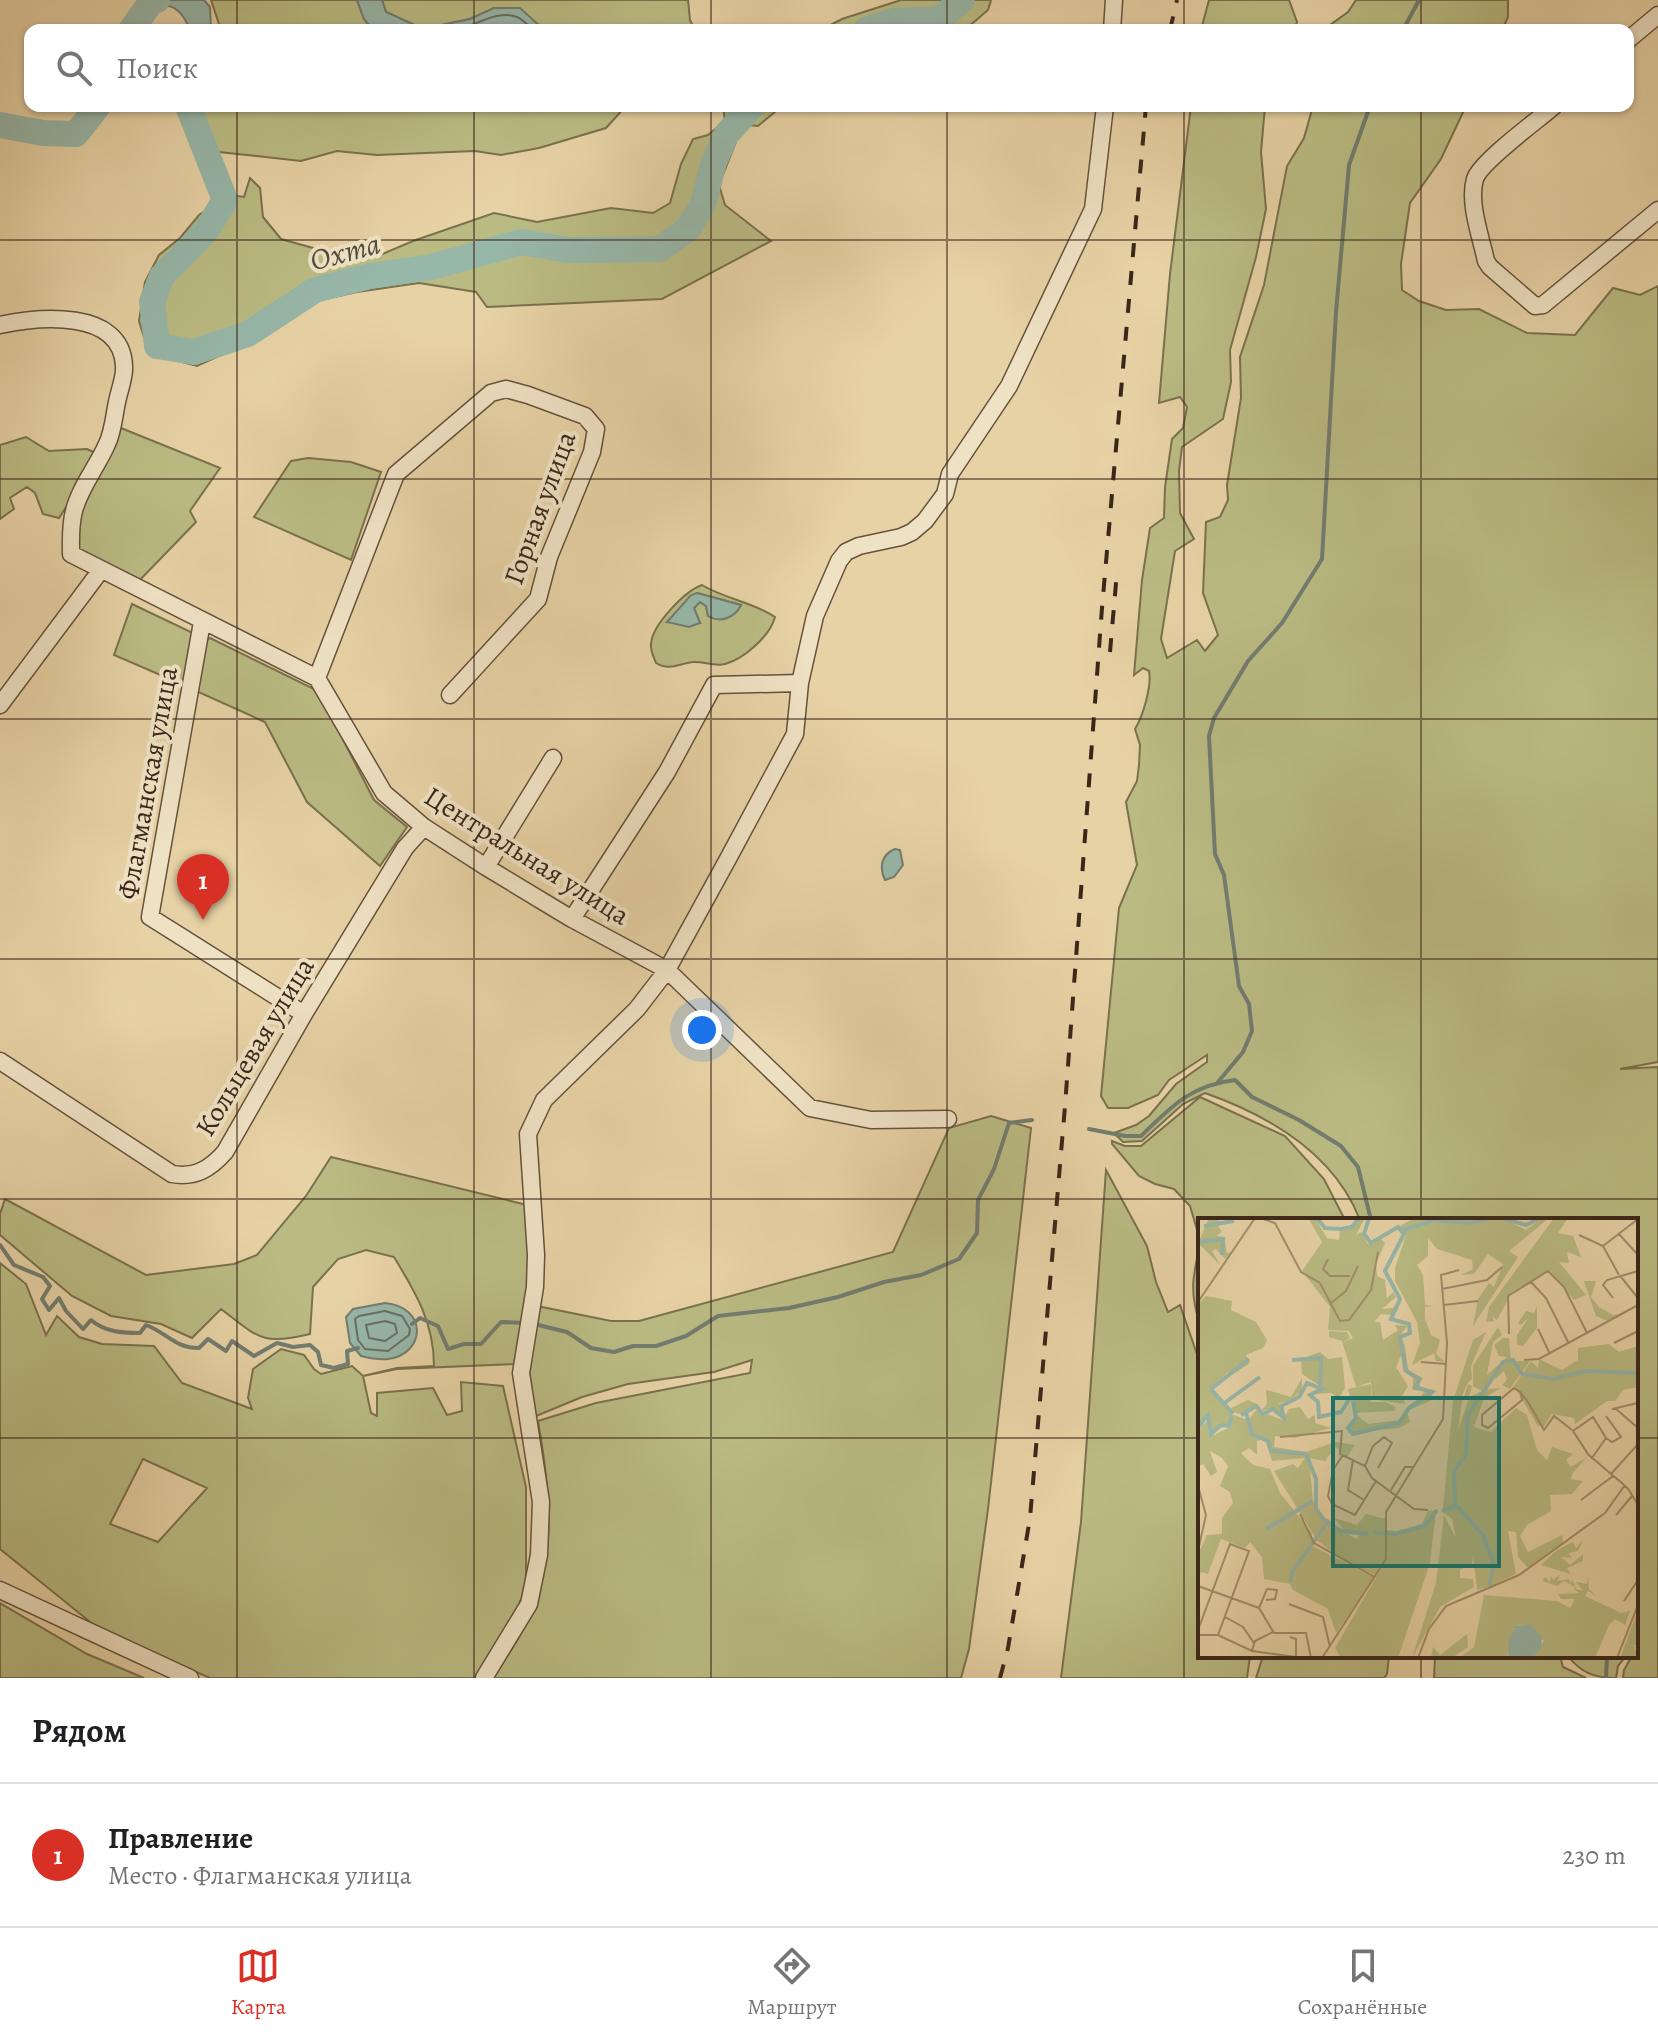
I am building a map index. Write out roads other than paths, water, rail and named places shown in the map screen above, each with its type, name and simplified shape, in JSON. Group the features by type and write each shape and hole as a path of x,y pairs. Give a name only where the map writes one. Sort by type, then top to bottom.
{"street":[{"path":"1112,24 1114,0"},
{"path":"1634,35 1658,15"},
{"path":"484,1678 529,1604 537,1575 541,1502 521,1373 533,1304 536,1255 528,1134 544,1100 637,1009 667,970 795,734 800,683 815,616 839,561 846,552 901,537 925,521 945,494 950,474 1009,386 1093,209 1104,112"},
{"path":"1547,112 1476,176 1473,195 1486,261 1490,267 1535,306 1543,305 1658,210"},
{"path":"0,325 47,318 75,319 109,335 120,349 124,366 109,441 73,513 71,554 317,678"},
{"name":"Горная улица","path":"317,678 396,474 491,393 506,389 585,416 596,429 592,452 549,557 538,599 450,695"},
{"path":"0,705 101,570"},
{"name":"Флагманская улица","path":"202,622 150,917 304,1014"},
{"name":"Центральная улица","path":"317,678 384,793 424,827 486,867 572,919 667,970 810,1108 871,1120 948,1119"},
{"path":"572,919 667,772 714,685 800,683"},
{"path":"486,867 553,758"},
{"name":"Кольцевая улица","path":"0,1061 172,1174 184,1176 213,1166 225,1152 405,848 424,827"},
{"path":"0,1590 190,1678"}],"water":[{"path":"141,0 204,0 210,7 211,24 187,24 175,8 168,6 155,8 138,19"},
{"path":"357,0 382,0 386,12 412,24 368,24"},
{"path":"494,8 520,8 537,24 446,24 470,19"},
{"path":"697,593 741,605 731,616 718,619 708,616 706,606 700,602 694,608 700,623 689,627 667,622 691,595"},
{"path":"895,849 900,850 903,865 894,877 885,880 882,862"},
{"path":"385,1303 399,1306 409,1313 415,1321 415,1340 410,1349 401,1355 385,1359 361,1356 350,1343 346,1317 353,1309"}],"waterway":[{"name":"Охта","path":"135,24 151,2 157,0"},
{"name":"Охта","path":"885,24 939,19 962,0"},
{"path":"1406,24 1419,0"},
{"name":"Охта","path":"0,125 43,133 76,134 93,112"},
{"name":"Охта","path":"190,112 225,200 206,231 162,276 152,302 157,346 194,352 248,334 315,290 370,276 431,267 522,242 568,250 660,249 688,229 703,204 714,162 726,135 747,112"},
{"path":"1218,1082 1243,1052 1252,1031 1249,1004 1239,986 1224,875 1215,854 1209,736 1214,718 1248,661 1282,623 1322,559 1336,312 1349,165 1368,112"},
{"path":"1089,1129 1141,1136 1172,1107 1194,1092 1235,1080 1252,1097 1299,1120 1341,1146 1358,1167 1371,1218"},
{"path":"534,1324 567,1332 591,1348 614,1352 633,1346 656,1346 686,1336 718,1316 789,1308 921,1275 959,1259 977,1233 978,1200 994,1169 1009,1123 1032,1120"},
{"path":"0,1245 14,1265 43,1277 50,1286 42,1299 49,1310 59,1298 66,1311 83,1329 91,1320 108,1329 127,1333 140,1333 146,1325 184,1346 199,1348 208,1339 226,1351 232,1341 254,1356 277,1343 293,1347 310,1345 318,1352 321,1365 334,1368 348,1364 347,1351 358,1348"},
{"path":"412,1324 420,1318 438,1326 448,1349 464,1344 481,1344 501,1322 525,1323"},
{"path":"1606,1678 1607,1658"}],"railway":[{"path":"1171,24 1177,0"},
{"path":"1000,1678 1030,1518 1102,608 1145,112"},
{"path":"1110,652 1117,572"}],"place":[{"name":"Правление","path":"203,920"}]}
